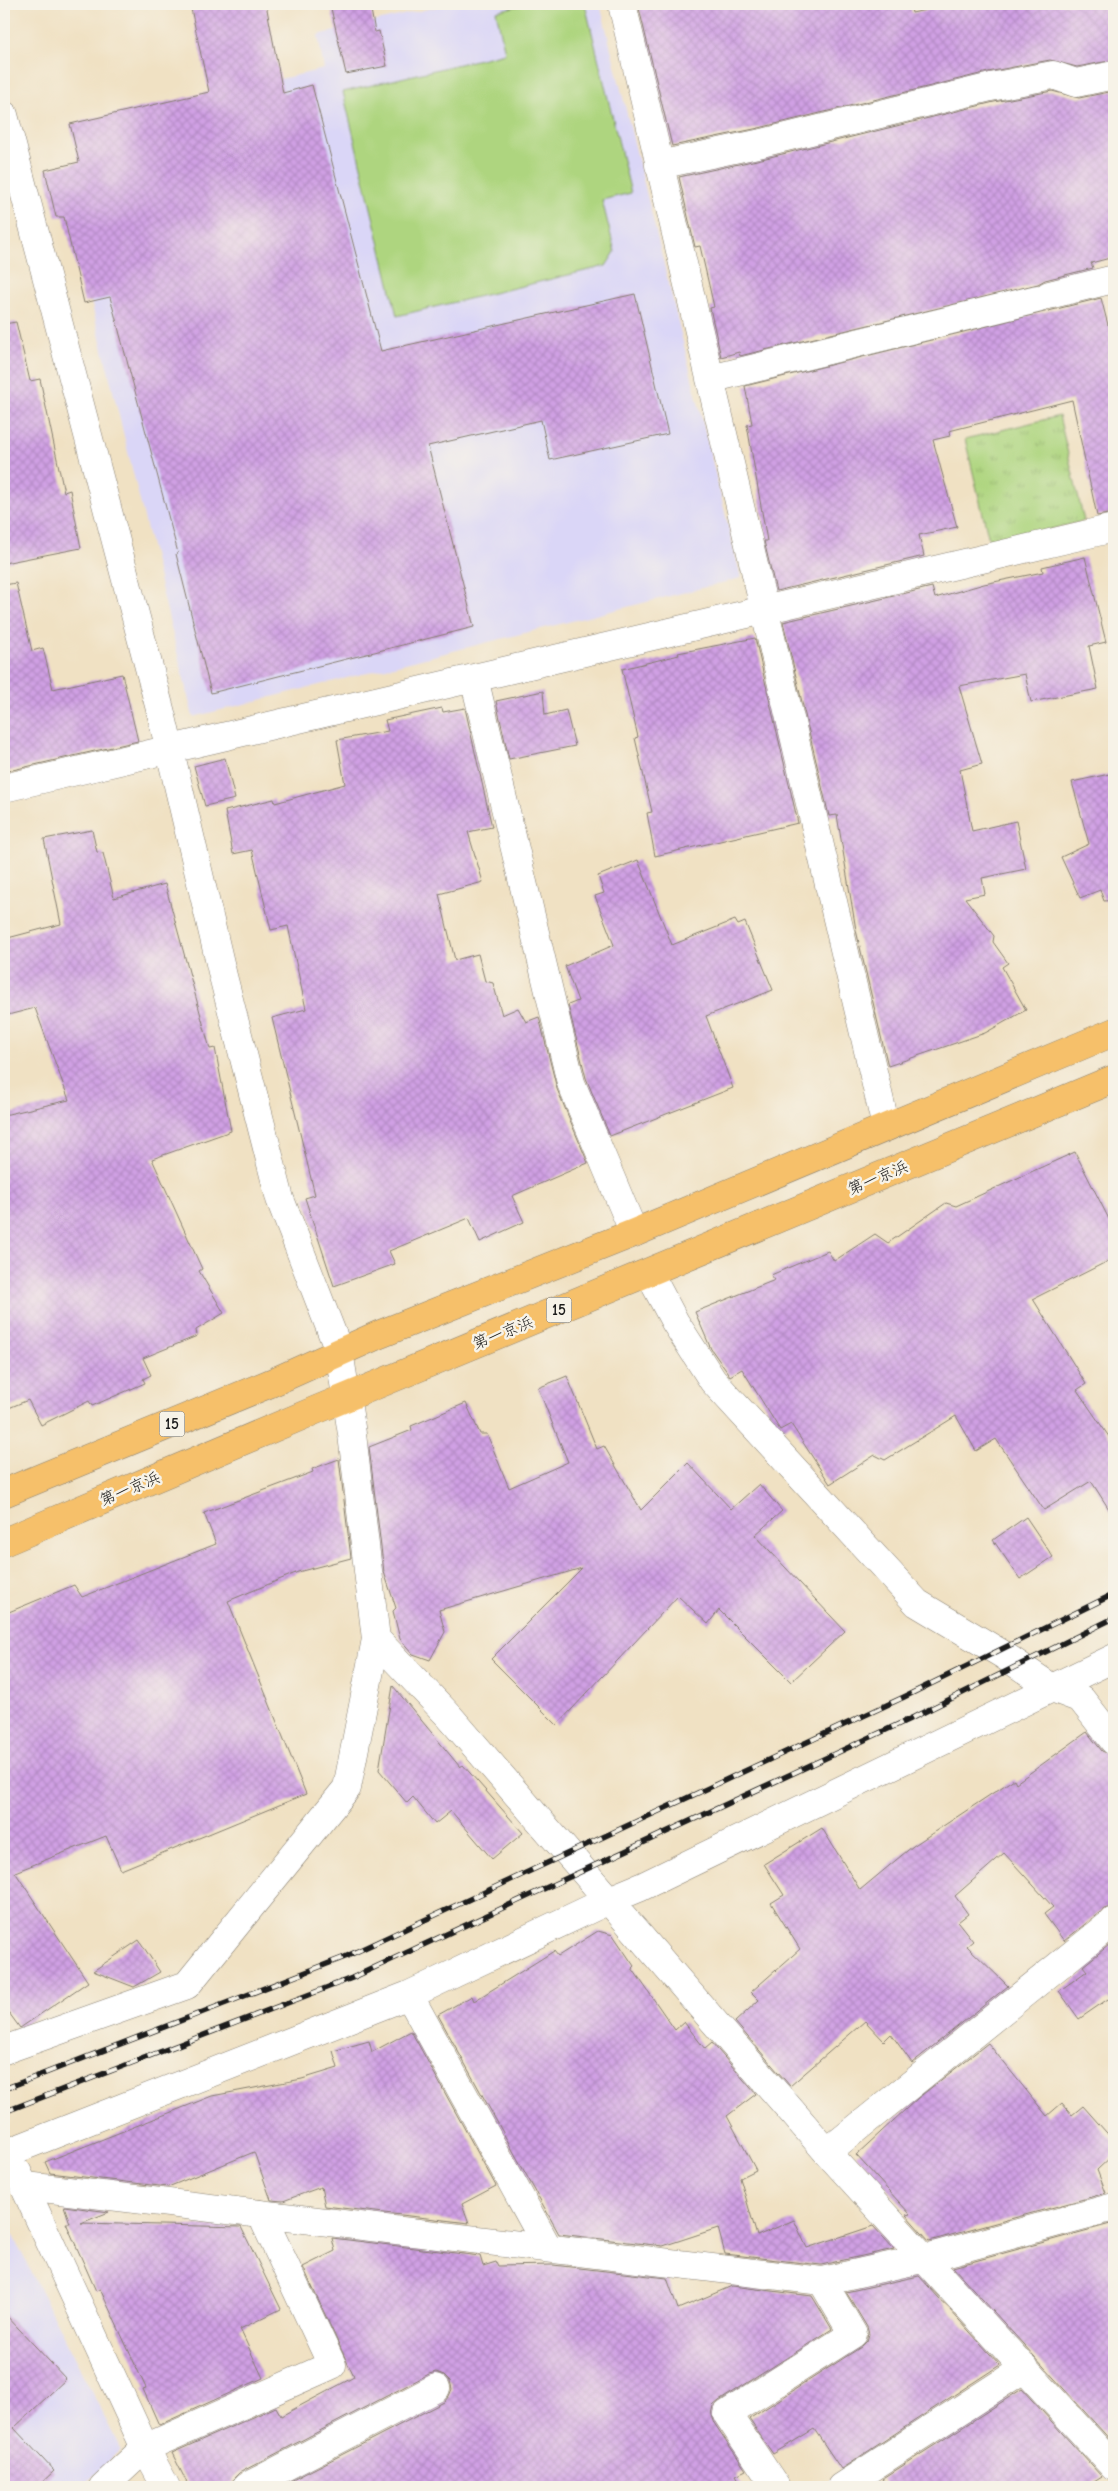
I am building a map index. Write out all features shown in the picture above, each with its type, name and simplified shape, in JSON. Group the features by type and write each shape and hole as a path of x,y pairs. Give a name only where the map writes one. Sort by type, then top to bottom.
{"highway":[{"name":"15","path":"4,1492 253,1390 339,1352 634,1233 1114,1032"},
{"name":"第一京浜","path":"4,1542 1114,1079"}],"street":[{"path":"622,4 659,165 671,205 710,379 886,1127"},
{"path":"659,165 1053,75 1076,83 1114,75"},
{"path":"4,115 8,151 170,749 223,976 280,1199 339,1352 376,1639 348,1788 187,1985 4,2050"},
{"path":"710,379 1114,279"},
{"path":"4,788 1114,528"},
{"path":"474,678 571,1083 634,1233"},
{"path":"649,1273 674,1322 713,1381 917,1602 1002,1654 1052,1688 1081,1699 1114,1741"},
{"path":"376,1639 448,1716 827,2152 926,2258 1114,2466"},
{"path":"166,2487 145,2448 26,2186 5,2151 409,1995 607,1900 667,1874 1114,1658"},
{"path":"827,2152 1114,1921"},
{"path":"409,1995 548,2248"},
{"path":"26,2186 822,2281 926,2258 1114,2208"},
{"path":"103,2487 145,2448 332,2365 261,2214"},
{"path":"776,2487 727,2414 853,2334 822,2281"},
{"path":"841,2487 1025,2368"},
{"path":"246,2487 436,2388"}],"shaded area":[{"path":"449,4 600,4 741,578 193,717 89,293 170,104 324,69 318,35"},
{"path":"4,2218 121,2450 82,2487 4,2487"}],"green space":[{"path":"526,4 585,4 631,193 602,200 615,252 606,266 397,316 343,92 505,53 496,11"},
{"path":"1059,416 1084,521 990,544 965,439"}],"building":[{"path":"190,4 266,4 283,93 312,85 381,351 635,294 668,434 550,460 541,420 428,446 474,627 211,693 176,554 178,553 110,297 84,303 64,217 56,217 45,170 79,162 70,124 209,92"},
{"path":"330,4 370,4 375,32 379,31 387,66 346,74"},
{"path":"638,4 910,4 912,13 952,4 1114,4 1114,60 1077,67 1050,60 988,72 759,128 672,146"},
{"path":"1052,91 1079,98 1114,91 1114,257 1091,263 1093,268 1045,280 1038,284 740,356 739,352 721,357 710,308 714,307 700,246 695,247 679,177 766,158 994,102"},
{"path":"1101,298 1108,325 1114,324 1114,513 1097,516 1072,400 949,431 950,436 933,440 957,527 919,535 924,556 776,591 764,541 767,541 747,425 752,424 745,386"},
{"path":"16,322 30,381 40,379 64,492 70,490 81,548 4,563 4,324"},
{"path":"1085,557 1106,642 1089,646 1098,689 1031,702 1025,674 959,686 982,764 960,770 972,831 1016,821 1026,869 982,878 985,894 965,898 994,936 993,942 1008,963 1002,967 1026,1010 985,1033 888,1066 856,930 837,815 829,816 783,622 932,587 935,598 984,584 1043,572 1042,567"},
{"path":"16,583 32,651 43,648 53,689 122,674 138,741 4,772 4,585"},
{"path":"755,638 798,823 655,856 647,813 652,812 635,738 638,737 622,669 679,655 678,653"},
{"path":"543,691 545,715 566,710 575,746 509,759 496,701"},
{"path":"442,708 443,712 465,708 492,827 468,832 483,882 439,894 455,960 478,954 485,981 493,983 502,1015 518,1008 526,1022 539,1017 557,1089 588,1163 512,1196 524,1222 480,1242 469,1218 389,1251 395,1264 334,1286 305,1198 315,1195 272,1018 306,1009 288,926 271,930 252,850 233,854 225,811 274,799 275,803 345,784 337,740 388,731 385,720"},
{"path":"225,758 235,799 205,806 194,766"},
{"path":"1114,773 1114,900 1104,901 1100,890 1080,898 1061,857 1089,844 1072,782"},
{"path":"92,830 97,852 103,853 114,898 165,884 210,1049 215,1048 231,1131 152,1159 202,1269 199,1271 224,1313 196,1330 197,1336 143,1358 151,1375 143,1379 145,1383 92,1406 89,1401 41,1425 28,1400 4,1410 4,1115 69,1100 35,1008 4,1016 4,939 61,924 44,839"},
{"path":"638,860 672,945 735,920 738,925 745,922 773,990 706,1016 733,1088 610,1136 586,1078 568,1005 578,1001 565,966 614,945 595,896 604,893 598,876"},
{"path":"1075,1152 1114,1229 1114,1258 1033,1299 1086,1384 1077,1390 1114,1444 1114,1517 1091,1481 1044,1510 996,1439 976,1451 956,1416 885,1460 875,1455 830,1484 791,1424 780,1430 742,1369 730,1376 711,1349 695,1312 775,1280 771,1275 828,1251 834,1261 875,1234 888,1243 946,1203 956,1206"},
{"path":"567,1376 597,1449 604,1446 641,1510 688,1463 731,1509 759,1484 782,1511 755,1535 845,1631 791,1682 719,1610 708,1624 678,1596 557,1725 491,1659 582,1568 439,1610 445,1632 430,1660 413,1654 400,1639 393,1611 396,1608 384,1572 369,1447 412,1430 411,1426 466,1403 480,1434 487,1434 509,1488 568,1462 538,1388"},
{"path":"339,1459 351,1558 298,1572 228,1601 306,1794 121,1870 106,1836 15,1872 88,1982 20,2028 4,2006 4,1614 74,1585 82,1597 216,1544 204,1513 313,1472 312,1469"},
{"path":"1026,1517 1053,1557 1020,1579 993,1540"},
{"path":"393,1686 460,1767 463,1765 523,1833 492,1859 451,1811 435,1824 413,1797 407,1803 379,1770"},
{"path":"1087,1732 1102,1751 1114,1756 1114,1906 1104,1909 1064,1941 1044,1914 1053,1907 1004,1853 955,1896 968,1914 958,1922 973,1941 967,1946 1008,1986 912,2063 891,2034 884,2041 865,2021 790,2086 735,2022 759,2000 751,1992 800,1949 771,1903 784,1895 764,1864 822,1828 860,1890 913,1846 1014,1779 1016,1783"},
{"path":"598,1931 613,1935 634,1966 632,1968 675,2030 684,2022 705,2049 712,2043 756,2094 727,2116 756,2170 740,2178 757,2236 794,2220 807,2248 873,2226 894,2249 821,2265 725,2254 718,2228 663,2246 559,2234 438,2015 472,1996 474,2001 554,1951 558,1956"},
{"path":"139,1940 160,1972 134,1987 93,1971"},
{"path":"1114,1941 1114,2006 1108,1999 1079,2019 1059,1991 1087,1971 1083,1966"},
{"path":"411,2031 496,2186 462,2204 469,2223 325,2206 321,2187 283,2201 271,2200 254,2152 168,2187 50,2173 45,2162 212,2096 302,2079 338,2068 333,2051 369,2041 372,2052"},
{"path":"988,2043 1047,2116 1062,2103 1072,2115 1083,2106 1114,2141 1114,2154 1097,2170 1106,2193 929,2241 906,2215 910,2214 856,2155 918,2098"},
{"path":"64,2206 109,2212 81,2223 241,2227 281,2309 240,2329 263,2378 159,2425 143,2389 146,2388 100,2289 96,2291 66,2223 70,2223"},
{"path":"1114,2223 1114,2444 953,2267"},
{"path":"332,2238 480,2256 483,2266 496,2262 498,2266 553,2265 667,2278 678,2309 732,2286 812,2296 832,2329 713,2406 711,2414 714,2423 746,2470 736,2475 743,2487 279,2487 444,2402 452,2389 450,2381 444,2375 436,2372 239,2473 233,2479 231,2487 189,2487 172,2453 276,2407 281,2416 354,2377 303,2267 335,2251"},
{"path":"919,2276 1000,2365 841,2469 814,2429 773,2454 749,2419 861,2347 867,2341 869,2334 867,2327 846,2292"},
{"path":"4,2313 66,2379 14,2428 54,2471 37,2487 4,2487"},
{"path":"1022,2389 1102,2477 1086,2487 888,2487 882,2479"}],"railway":[{"path":"4,2089 345,1957 904,1697 1114,1594"},
{"path":"4,2112 352,1978 914,1717 1114,1618"}]}
